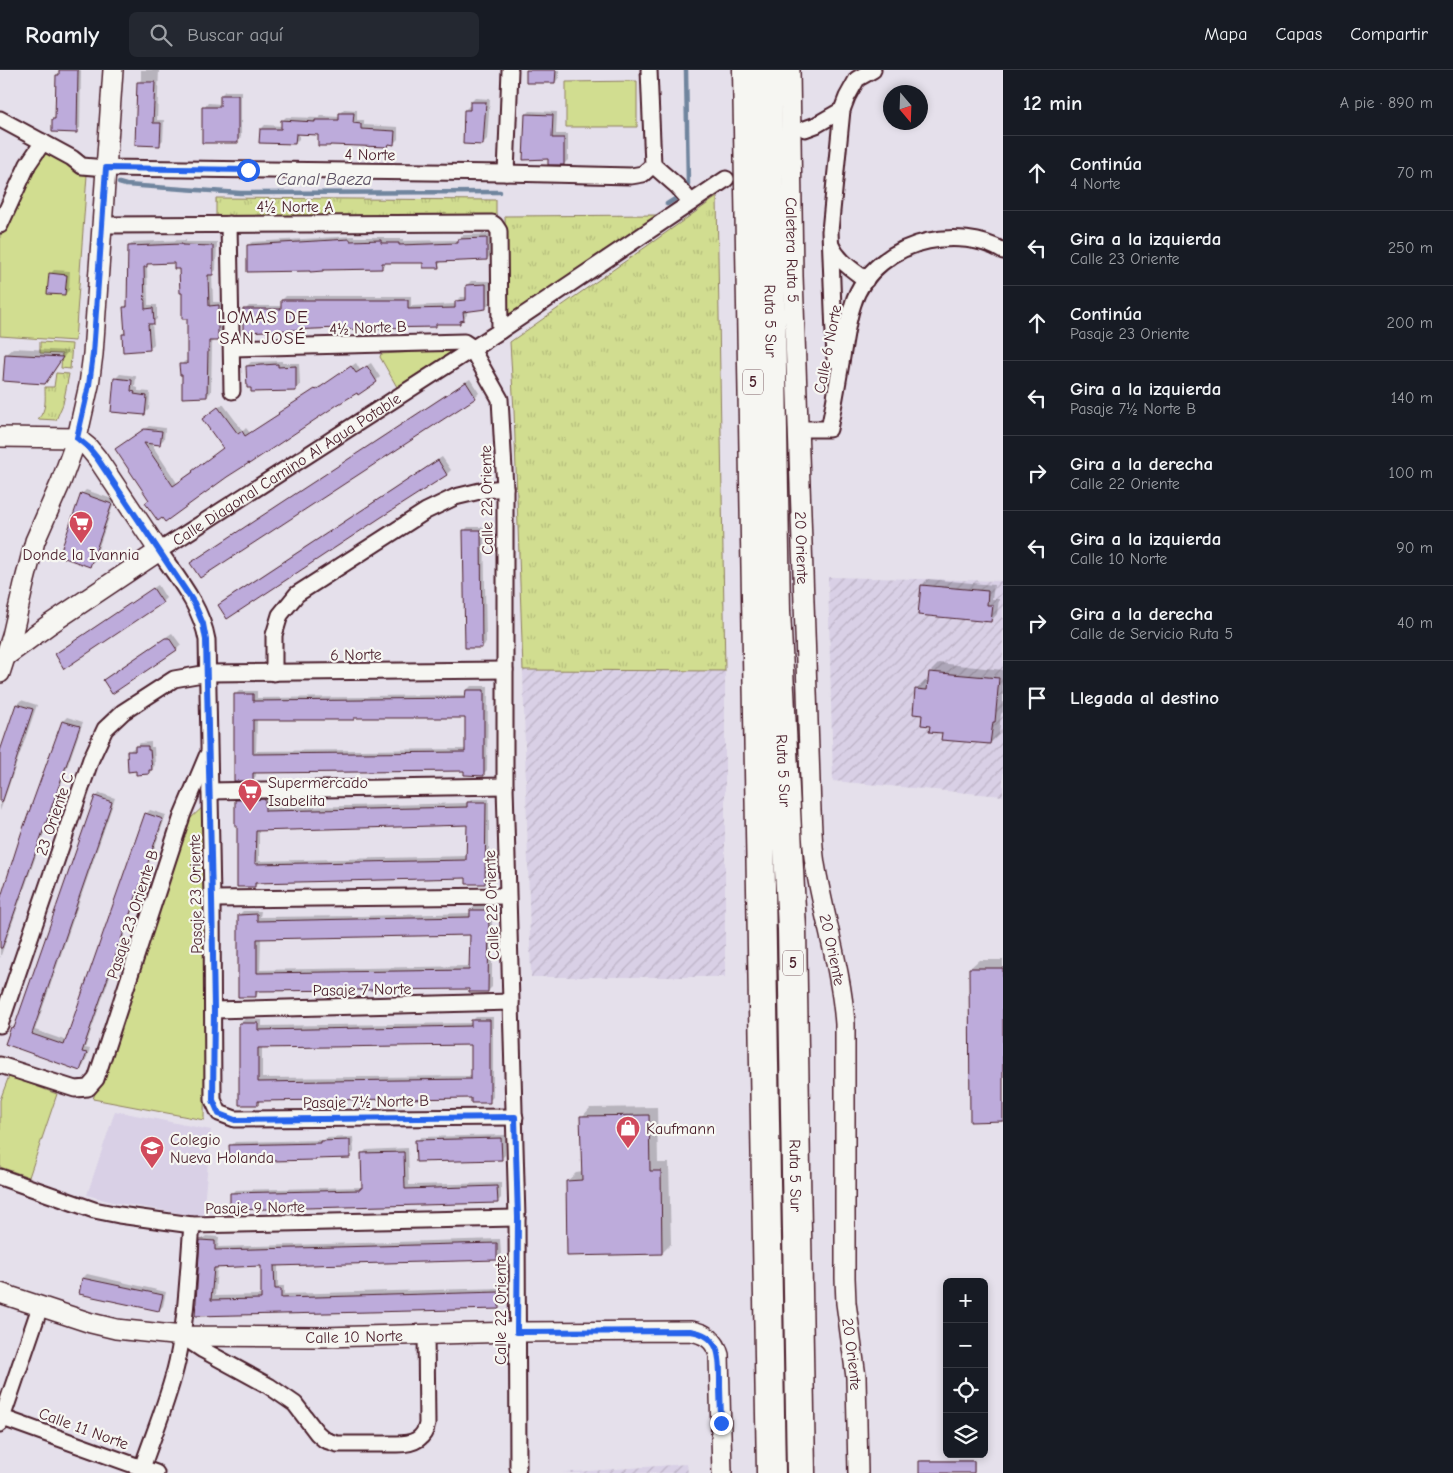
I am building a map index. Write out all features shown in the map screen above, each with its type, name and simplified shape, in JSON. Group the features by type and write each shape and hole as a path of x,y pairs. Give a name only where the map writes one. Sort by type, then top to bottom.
{"highway":[{"path":"731,70 750,195"},
{"name":"Ruta 5 Sur","path":"748,70 771,1473"},
{"name":"Ruta 5 Sur","path":"767,70 776,611 792,929 801,1473"},
{"path":"768,125 775,70"}],"street":[{"path":"2,663 19,608 35,541 61,482 77,438 89,385 113,70"},
{"path":"506,173 510,70"},
{"path":"649,70 653,165 685,195"},
{"name":"Caletera Ruta 5","path":"790,70 793,276 798,429"},
{"path":"836,393 830,231 842,110 847,96 857,79 873,70"},
{"path":"805,129 842,110"},
{"name":"4 Norte","path":"0,119 72,158 82,166 106,171 506,173 631,176 643,174 653,165"},
{"path":"0,226 28,164 43,142"},
{"name":"Calle Diagonal Camino Al Agua Potable","path":"2,663 50,624 159,551 500,331 685,195 726,179"},
{"name":"4½ Norte A","path":"102,225 488,222 495,225 499,231 500,331"},
{"path":"230,224 232,391"},
{"name":"Calle 6 Norte","path":"798,429 829,429 848,321 853,303 860,288 871,273 883,262 897,252 916,244 936,240 958,238 980,242 1003,251"},
{"path":"831,244 840,259 866,280"},
{"name":"4½ Norte B","path":"232,348 460,342 468,344 472,349"},
{"name":"Calle 22 Oriente","path":"472,349 500,399 505,488 505,786 518,1218 518,1468"},
{"name":"20 Oriente","path":"798,429 812,838 819,883 839,974 845,1024 845,1278 846,1303 856,1377 858,1473"},
{"path":"0,436 77,438 97,458 159,551"},
{"path":"274,672 274,635 280,615 297,594 426,511 455,497 484,490 505,488"},
{"name":"Pasaje 23 Oriente","path":"159,551 199,613 206,640 214,1010 213,1100 219,1114"},
{"path":"19,608 26,618 31,621 37,624 50,624"},
{"name":"6 Norte","path":"208,673 505,670"},
{"name":"23 Oriente C","path":"0,1025 91,759 105,729 123,712 174,679 208,673"},
{"name":"Pasaje 23 Oriente B","path":"0,1065 75,1089 88,1088 96,1079 183,813 209,750"},
{"path":"210,791 505,786"},
{"path":"212,899 507,896"},
{"name":"Pasaje 7 Norte","path":"214,1010 511,1002"},
{"name":"Pasaje 7½ Norte B","path":"219,1114 235,1120 515,1117"},
{"name":"Pasaje 9 Norte","path":"0,1178 94,1210 119,1216 192,1225 518,1218"},
{"path":"142,1468 172,1381 182,1336 192,1225"},
{"name":"Calle 10 Norte","path":"0,1293 91,1323 116,1329 182,1336 324,1337 517,1332 698,1332 711,1340 719,1355 722,1473"},
{"path":"1,1420 40,1307"},
{"path":"182,1336 203,1350 269,1386 295,1404 317,1433 325,1440 336,1444 406,1444 416,1441 424,1434 427,1424 426,1334"},
{"name":"Calle 11 Norte","path":"1,1420 156,1473"}],"shaded area":[{"path":"828,577 1003,581 1003,796 833,781"},
{"path":"523,670 725,671 725,977 531,977"},
{"name":"Colegio Nueva Holanda","path":"115,1111 211,1130 203,1217 112,1202 87,1195"},
{"path":"687,1464 688,1473 561,1473"}],"green space":[{"path":"637,81 637,127 566,127 566,82"},
{"path":"41,151 87,175 75,341 0,336 0,231"},
{"path":"717,197 725,671 523,670 510,342"},
{"path":"216,198 496,200 496,218 216,219"},
{"path":"660,215 506,317 505,216"},
{"path":"40,342 72,344 70,369 61,368 62,354 40,353"},
{"path":"454,350 397,387 380,357 381,354"},
{"path":"56,373 69,374 63,404 56,420 38,419 44,408 45,387 54,387"},
{"path":"207,803 204,1120 93,1099 190,819"},
{"path":"9,1076 57,1094 29,1177 0,1167 0,1100"}],"building":[{"path":"59,70 78,70 77,133 52,132 52,119 55,119 56,75 59,75"},
{"path":"526,70 556,70 555,83 526,83"},
{"path":"137,82 155,82 153,123 161,123 160,146 135,145"},
{"path":"220,95 238,95 238,143 202,143 202,107 220,107"},
{"path":"470,102 486,102 483,145 463,144 464,110 470,110"},
{"path":"339,113 354,113 353,123 361,124 361,129 395,131 394,145 389,144 388,147 318,146 318,135 296,134 295,144 259,143 260,129 281,129 281,120 315,122 315,120 339,120"},
{"path":"525,114 553,115 552,138 564,138 564,165 548,165 548,159 523,160"},
{"path":"487,238 487,260 438,262 439,268 423,268 423,263 382,263 382,269 247,272 247,245 350,239 350,241 381,240 381,243 399,243 399,245 458,243 458,239"},
{"path":"182,244 213,246 213,275 208,275 209,306 219,305 219,318 218,341 209,341 207,397 182,398 182,375 180,375 179,364 187,364 187,319 182,319 182,293 180,293 179,269 174,269 174,263 147,264 147,267 144,267 145,309 153,308 154,324 148,324 150,350 123,352 122,334 125,334 123,307 127,307 128,246"},
{"path":"49,273 67,275 65,295 47,294"},
{"path":"486,284 486,309 463,312 464,320 460,321 460,324 436,324 436,327 378,328 378,330 339,328 243,332 243,309 281,309 281,300 408,300 408,309 455,308 455,301 466,300 466,285"},
{"path":"5,354 63,357 45,384 3,381"},
{"path":"278,364 278,367 296,366 296,391 251,392 251,388 247,388 246,366"},
{"path":"351,366 356,373 367,366 377,382 358,395 357,393 337,405 227,477 165,522 162,518 158,521 145,503 149,500 115,449 144,429 162,431 160,445 144,443 173,486 223,448 202,419 218,407 238,434 242,431 245,436"},
{"path":"114,378 132,380 131,391 135,392 134,394 147,396 145,415 111,412"},
{"path":"466,382 476,398 200,578 190,563"},
{"path":"438,460 447,475 227,619 218,605"},
{"path":"81,493 112,504 90,567 59,556"},
{"path":"463,530 481,530 482,648 465,648"},
{"path":"921,585 988,591 987,605 993,605 991,622 918,615"},
{"path":"153,588 163,603 64,669 55,654"},
{"path":"165,638 169,638 177,650 112,694 103,680"},
{"path":"929,672 999,678 995,722 993,722 990,744 941,740 942,733 929,732 930,726 921,725 922,715 913,714 915,689 927,690"},
{"path":"466,690 484,690 484,776 464,775 464,771 253,773 253,781 234,781 234,694 253,694 253,701 465,698","holes":["465,718 465,752 253,754 253,720"]},
{"path":"16,704 33,709 2,803 0,802 0,751"},
{"path":"62,721 80,726 2,948 0,948 0,900 21,834"},
{"path":"135,746 148,746 148,750 150,750 152,770 149,770 149,774 136,775 136,771 128,772 127,751 135,751"},
{"path":"95,796 112,802 32,1034 64,1045 145,813 163,819 82,1052 87,1053 80,1071 5,1044 11,1027 14,1028"},
{"path":"265,799 265,811 467,807 467,802 486,802 485,884 466,884 466,878 255,883 255,887 237,887 235,800","holes":["467,825 466,860 255,864 256,831"]},
{"path":"470,910 489,910 488,992 469,992 469,989 256,991 256,997 238,997 238,915 257,914 257,921 470,917","holes":["470,935 469,970 257,973 257,939"]},
{"path":"969,968 1003,968 1003,1121 970,1122"},
{"path":"471,1020 490,1020 490,1103 471,1103 471,1098 258,1101 258,1105 239,1105 239,1023 258,1023 258,1030 471,1026","holes":["471,1045 471,1079 258,1082 258,1048"]},
{"path":"649,1115 650,1171 661,1171 662,1254 567,1256 566,1181 582,1180 580,1116"},
{"path":"501,1138 502,1160 416,1162 415,1140"},
{"path":"350,1140 350,1158 230,1162 229,1145 320,1143 320,1141"},
{"path":"404,1152 405,1189 497,1186 498,1203 230,1210 230,1193 360,1190 362,1188 361,1153"},
{"path":"200,1240 215,1241 215,1250 497,1243 497,1260 274,1266 275,1289 281,1289 281,1298 499,1292 499,1309 195,1316","holes":["261,1266 261,1299 211,1300 214,1268"]},
{"path":"82,1278 163,1295 159,1311 79,1294"},
{"path":"919,1461 974,1461 974,1473 919,1473"}],"waterway":[{"name":"Canal Baeza","path":"667,204 675,199 688,184 686,70"},
{"name":"Canal Baeza","path":"119,183 240,193 500,192"}],"place":[{"name":"Donde la Ivannia","path":"81,544"},
{"name":"Supermercado Isabelita","path":"250,812"},
{"name":"Kaufmann","path":"628,1149"},
{"name":"Colegio Nueva Holanda","path":"152,1169"}],"district":[{"name":"LOMAS DE SAN JOSÉ","path":"263,327"}],"route":[{"path":"248,170 106,168 93,354 89,385 77,438 97,458 194,603 205,632 208,673 214,1010 213,1100 215,1107 219,1114 235,1120 515,1117 518,1218 517,1332 690,1331 705,1335 715,1344 719,1355 721,1423"}]}
